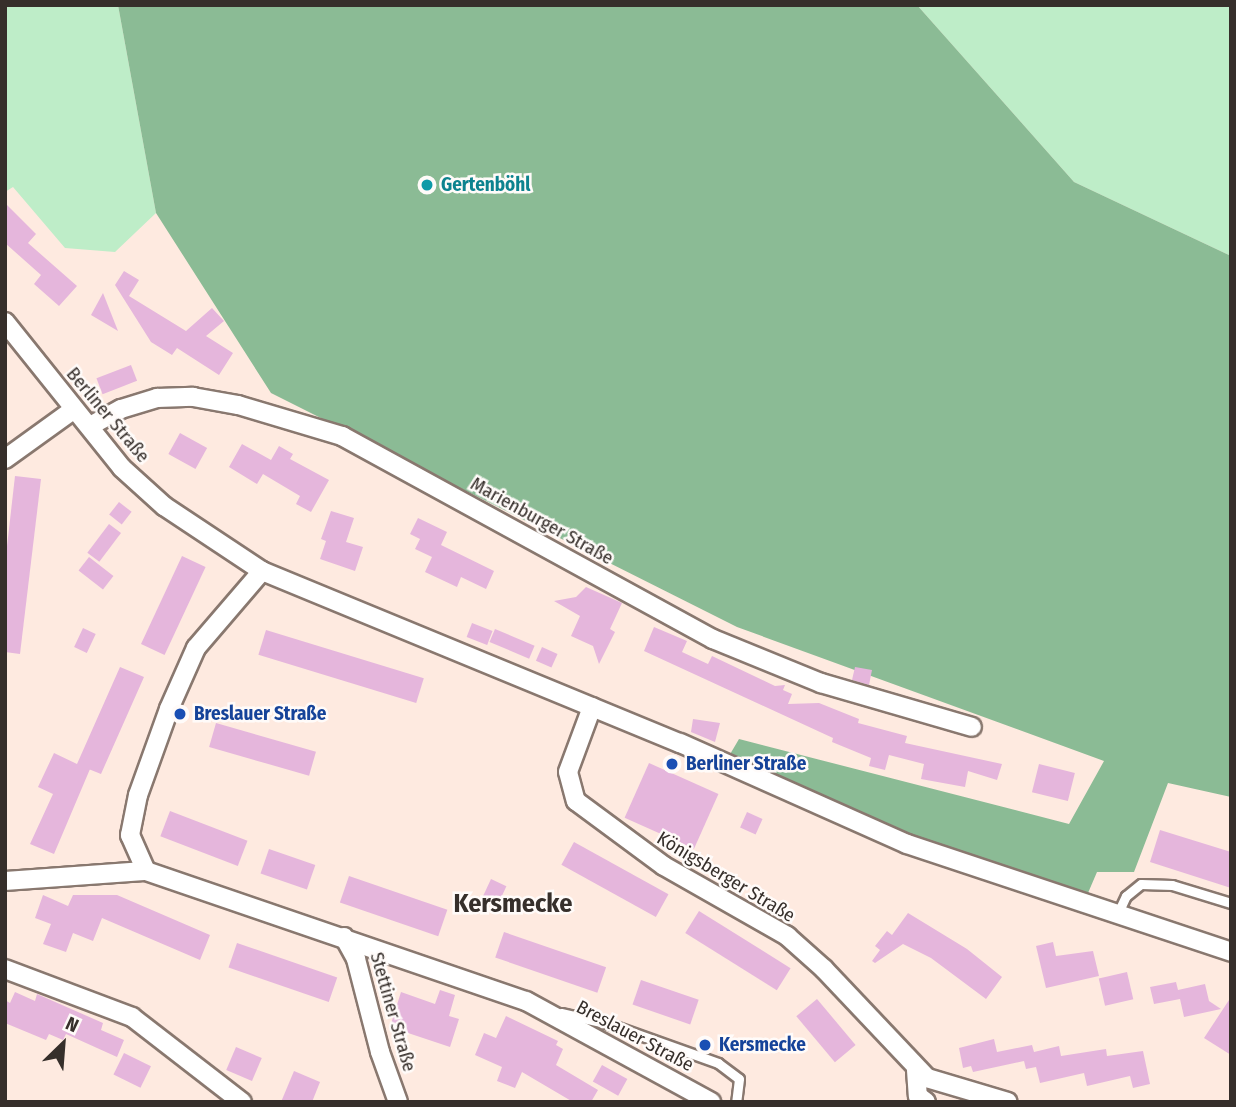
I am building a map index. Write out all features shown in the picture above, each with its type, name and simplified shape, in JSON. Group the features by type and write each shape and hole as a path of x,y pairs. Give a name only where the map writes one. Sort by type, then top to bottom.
{"street":[{"name":"Berliner Straße","path":"5,322 122,468 164,506 262,571 592,707 907,844 1116,917 1231,952"},
{"name":"Marienburger Straße","path":"90,426 121,409 157,398 193,397 238,405 342,436 713,639 821,683 972,727"},
{"path":"5,459 73,410"},
{"path":"5,881 146,871 130,835 138,795 172,699 196,648 262,571"},
{"name":"Königsberger Straße","path":"592,707 568,772 576,801 664,866 787,936 824,969 916,1070 945,1086 1008,1102"},
{"name":"Breslauer Straße","path":"146,871 344,937 539,1009 710,1102"},
{"name":"Stettiner Straße","path":"344,937 356,959 380,1052 398,1102"},
{"path":"5,969 132,1017 169,1041 242,1102"},
{"name":"Königsberger Straße","path":"916,1070 918,1096 926,1102"}],"lane":[{"path":"1116,917 1126,896 1141,884 1172,885 1231,903"},
{"name":"Breslauer Straße","path":"539,1009 609,1024 718,1063 738,1079 736,1102"}],"green space":[{"path":"5,5 118,5 156,213 115,252 65,248 13,187 5,192"},
{"path":"118,5 917,5 1074,182 1231,256 1231,797 1168,783 1134,872 1097,872 1085,900 908,839 729,756 739,739 1069,824 1104,761 737,627 271,393 156,213"},
{"path":"917,5 1231,5 1231,256 1074,182"}],"building":[{"path":"5,203 36,234 28,243 77,286 59,306 34,284 41,275 5,243"},
{"path":"124,271 139,280 129,296 186,331 212,308 224,321 206,336 233,353 219,375 177,348 172,355 151,342 115,285"},
{"path":"103,293 118,331 91,315"},
{"path":"131,365 137,381 103,394 96,378"},
{"path":"180,433 207,448 195,469 168,454"},
{"path":"242,444 271,460 279,446 293,454 290,459 329,480 311,512 296,504 300,496 263,474 257,484 229,467"},
{"path":"15,476 41,479 20,654 5,652 5,564"},
{"path":"119,502 132,512 122,524 109,515"},
{"path":"331,511 354,518 346,542 363,547 355,571 320,559 326,541 321,539"},
{"path":"418,518 447,532 441,545 494,571 486,589 461,577 457,587 425,572 432,557 415,549 420,539 410,534"},
{"path":"109,524 121,533 99,562 87,553"},
{"path":"182,556 206,567 165,655 141,644"},
{"path":"89,557 113,576 103,589 79,570"},
{"path":"586,587 622,603 610,629 615,632 599,664 593,646 571,636 580,616 554,601 576,597"},
{"path":"472,623 493,631 487,645 467,637"},
{"path":"654,627 687,641 682,652 708,664 712,656 775,686 785,685 783,690 792,694 788,704 819,703 859,719 858,723 907,736 905,743 1002,764 997,780 968,771 965,787 921,779 924,764 889,755 885,770 869,766 871,758 832,742 833,738 644,651"},
{"path":"83,628 96,634 87,653 74,647"},
{"path":"495,629 535,646 529,659 490,642"},
{"path":"266,630 424,678 416,703 258,655"},
{"path":"542,647 558,654 551,668 536,661"},
{"path":"120,667 144,677 101,774 90,770 54,854 30,844 53,794 38,787 54,753 77,764"},
{"path":"855,667 872,670 869,685 852,680"},
{"path":"693,719 720,723 715,742 691,732"},
{"path":"216,723 316,752 309,776 209,747"},
{"path":"649,763 718,794 694,849 625,818"},
{"path":"1039,764 1075,773 1068,801 1032,792"},
{"path":"170,811 247,841 238,866 160,836"},
{"path":"747,812 763,819 756,834 740,828"},
{"path":"1160,830 1231,852 1231,888 1150,862"},
{"path":"574,842 668,894 656,917 561,865"},
{"path":"269,849 315,865 307,890 261,874"},
{"path":"349,876 447,910 438,936 340,902"},
{"path":"491,879 506,886 498,903 483,896"},
{"path":"43,895 68,906 73,895 117,895 210,935 200,960 102,918 93,941 73,933 66,952 43,944 51,924 35,918"},
{"path":"699,911 791,968 777,990 685,933"},
{"path":"908,913 967,949 1002,977 986,999 931,958 903,944 875,963 872,961 880,950 875,946 887,931 892,935"},
{"path":"504,932 606,967 597,993 495,958"},
{"path":"1053,942 1056,956 1093,951 1099,976 1046,988 1036,946"},
{"path":"237,943 337,978 329,1002 229,968"},
{"path":"1127,972 1133,999 1105,1006 1099,979"},
{"path":"641,980 699,1000 690,1024 633,1005"},
{"path":"1176,982 1178,990 1205,984 1209,1001 1221,1009 1184,1017 1180,999 1154,1004 1150,987"},
{"path":"440,990 455,995 449,1016 459,1019 450,1047 390,1027 401,992 435,1004"},
{"path":"15,992 35,1001 37,994 103,1023 101,1030 124,1040 117,1057 66,1034 63,1040 49,1034 46,1040 5,1023 5,1000 10,1003"},
{"path":"1231,997 1231,1055 1204,1038"},
{"path":"817,999 856,1045 835,1062 796,1016"},
{"path":"506,1016 558,1041 556,1045 563,1049 556,1065 598,1090 591,1102 573,1102 522,1072 515,1088 497,1081 502,1067 475,1055 484,1033 496,1038"},
{"path":"994,1039 997,1052 1032,1045 1034,1052 1059,1046 1061,1056 1106,1049 1107,1056 1143,1051 1150,1084 1133,1088 1130,1076 1087,1086 1084,1073 1040,1083 1036,1067 1026,1069 1024,1061 973,1072 971,1066 963,1068 959,1048"},
{"path":"236,1047 262,1058 252,1081 226,1070"},
{"path":"124,1053 151,1066 140,1088 113,1075"},
{"path":"602,1065 627,1079 618,1096 593,1082"},
{"path":"294,1071 320,1082 312,1102 281,1102"}],"place":[{"name":"Gertenböhl","path":"427,185"},
{"name":"Breslauer Straße","path":"180,714"},
{"name":"Berliner Straße","path":"672,764"},
{"name":"Kersmecke","path":"705,1045"}],"district":[{"name":"Kersmecke","path":"513,904"}]}
